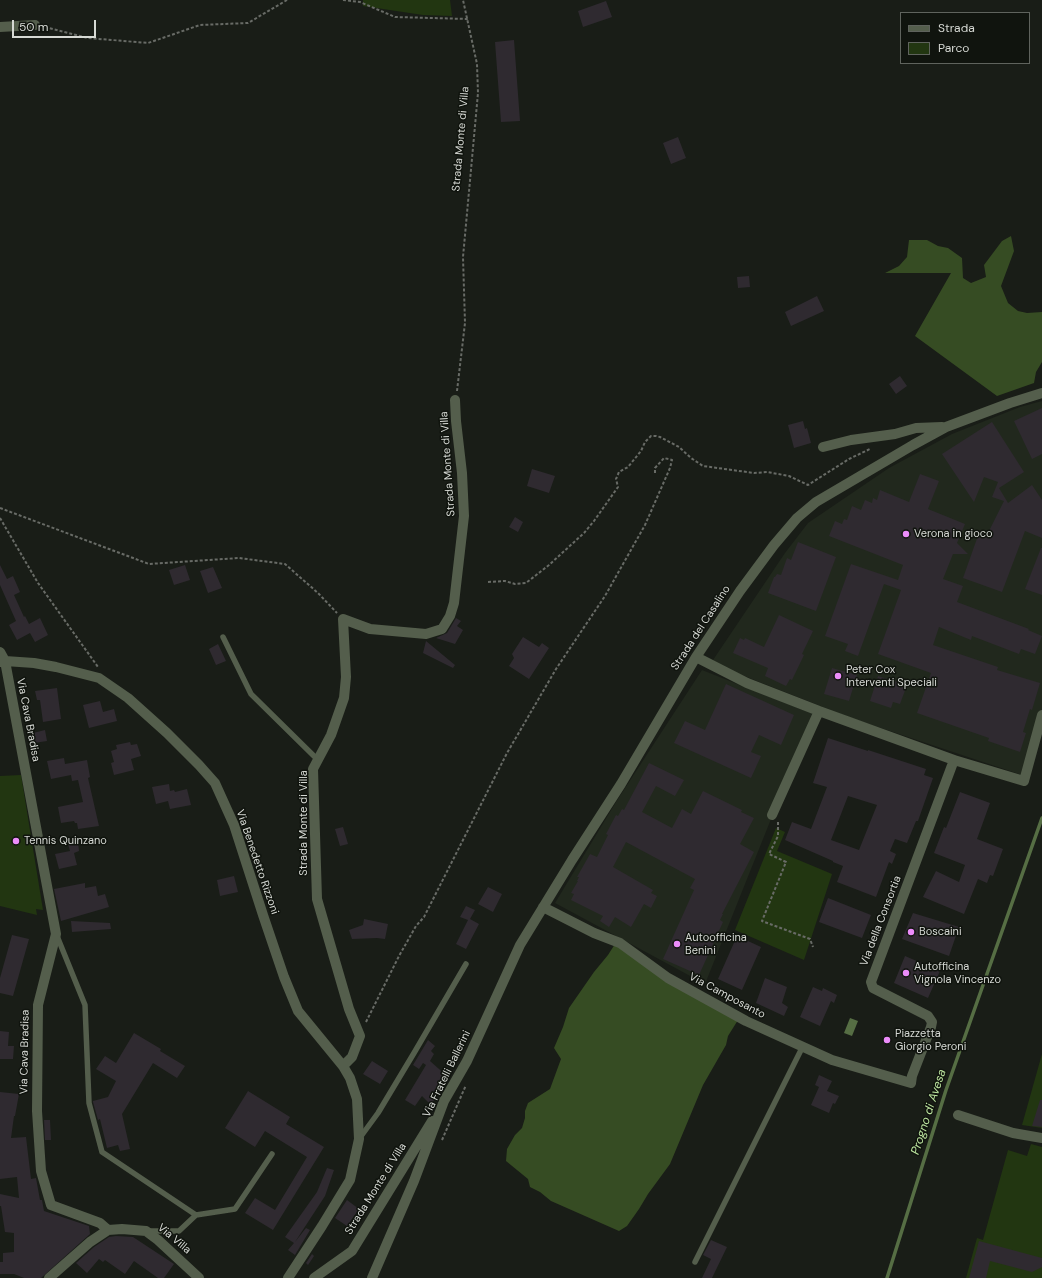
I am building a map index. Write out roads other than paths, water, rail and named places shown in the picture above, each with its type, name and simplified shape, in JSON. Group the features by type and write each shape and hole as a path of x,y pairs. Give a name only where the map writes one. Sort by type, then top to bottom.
{"street":[{"path":"0,27 36,25"},
{"name":"Strada del Casalino","path":"543,907 621,784 696,657 740,591 774,545 797,518 816,502 833,491 946,427 1010,403 1042,393"},
{"name":"Strada Monte di Villa","path":"343,1066 352,1057 360,1036 349,1009 317,899 314,769 332,734 344,698 346,677 343,619 370,629 426,634 442,629 450,616 454,603 464,516 462,473 455,400"},
{"name":"Strada del Casalino","path":"824,447 851,440 895,434 916,428 946,427"},
{"name":"Via Cava Bradisa","path":"0,652 56,934 38,1005 37,1111 41,1172 51,1205 100,1223 108,1230"},
{"path":"696,657 746,683 819,711 954,760 1024,781 1042,715"},
{"name":"Via Benedetto Rizzoni","path":"2,662 34,663 99,678 128,698 167,733 199,765 215,784 234,825 284,977 298,1011 343,1066"},
{"path":"772,815 819,711"},
{"name":"Via della Consortia","path":"911,1083 912,1076 932,1022 928,1016 873,988 871,982 954,760"},
{"name":"Via Camposanto","path":"543,907 594,933 620,943 668,978 746,1021 832,1060 911,1083"},
{"name":"Via Fratelli Ballerini","path":"372,1278 414,1181 444,1101 467,1061 520,945 543,907"},
{"path":"288,1278 350,1180 359,1139 357,1100 350,1078 343,1066"},
{"name":"Strada Monte di Villa","path":"314,1278 352,1251 444,1101"},
{"path":"958,1115 1013,1133 1042,1138"},
{"path":"49,1278 90,1242 108,1230"},
{"name":"Via Villa","path":"108,1230 146,1231 158,1240 199,1278"}],"lane":[{"path":"223,638 251,694 318,760"},
{"path":"56,934 85,1004 89,1103 102,1152 196,1215"},
{"path":"359,1139 378,1113 466,964"},
{"path":"695,1262 803,1046"},
{"path":"146,1231 179,1231 196,1215 234,1209 272,1154"}],"waterway":[{"name":"Progno di Avesa","path":"887,1278 946,1090 1042,818"}],"place":[{"name":"Verona in gioco","path":"906,534"},
{"name":"Peter Cox Interventi Speciali","path":"838,676"},
{"name":"Tennis Quinzano","path":"16,841"},
{"name":"Boscaini","path":"911,932"},
{"name":"Autoofficina Benini","path":"677,944"},
{"name":"Autofficina Vignola Vincenzo","path":"906,973"},
{"name":"Piazzetta Giorgio Peroni","path":"887,1040"}]}
